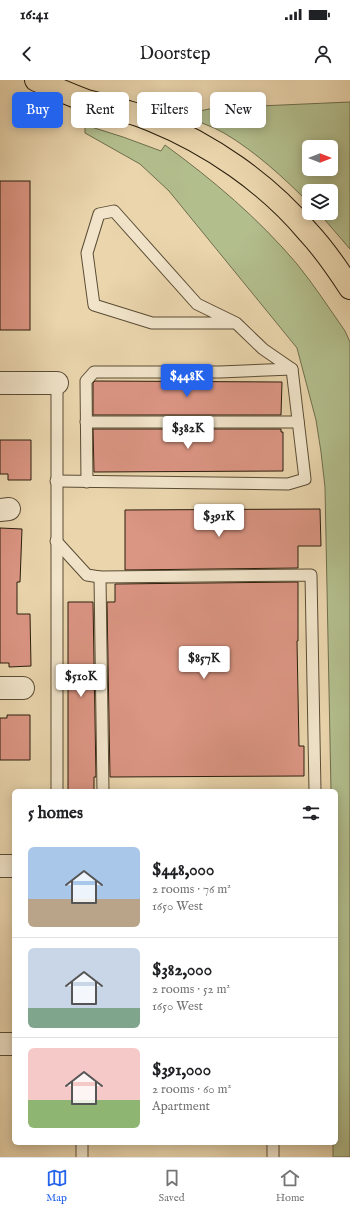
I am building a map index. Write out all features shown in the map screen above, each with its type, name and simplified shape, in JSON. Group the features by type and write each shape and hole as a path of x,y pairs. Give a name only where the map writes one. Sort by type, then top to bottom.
{"highway":[{"path":"36,80 86,100 124,110 168,127 210,150 251,177 282,204 308,231 331,260 350,288"}],"street":[{"path":"0,383 57,383"},
{"path":"0,688 23,688"},
{"path":"0,866 12,866"},
{"path":"0,1044 12,1044"}],"lane":[{"path":"56,481 288,484 305,479 292,369 263,349 236,323 197,304 114,211 99,214 87,253 94,306 152,323 236,323"},
{"path":"87,482 86,381 94,372 220,372 292,369"},
{"path":"57,383 57,789"},
{"path":"86,422 298,422"},
{"path":"56,540 87,574 100,577 311,575 315,789"},
{"path":"100,577 103,789"},
{"path":"82,1145 82,1157"},
{"path":"273,1145 273,1157"}],"green space":[{"path":"350,102 350,249 325,220 338,220 338,184 302,184 302,196 279,174 247,148 214,128 266,128 266,106"},
{"path":"210,109 210,126 202,123 202,110"},
{"path":"85,128 94,128 161,151 165,145 218,186 251,215 297,264 345,331 350,342 350,1157 333,1157 333,1145 338,1145 338,789 331,789 325,487 316,420 297,348 169,191 140,164 85,133"}],"building":[{"path":"0,181 30,181 30,330 0,330"},
{"path":"95,381 282,382 281,415 93,415 93,383"},
{"path":"93,429 281,429 281,432 283,432 283,471 94,472"},
{"path":"0,440 31,440 31,480 8,480 8,474 0,474"},
{"path":"320,509 321,546 298,546 298,568 125,570 125,510"},
{"path":"0,528 22,529 20,582 17,582 17,614 30,614 31,666 9,667 9,663 0,663"},
{"path":"298,582 297,641 299,746 304,746 304,776 110,777 107,602 115,602 115,584"},
{"path":"68,602 93,602 96,777 94,777 94,789 68,789"},
{"path":"7,715 30,715 30,760 0,760 0,718 7,718"}]}
